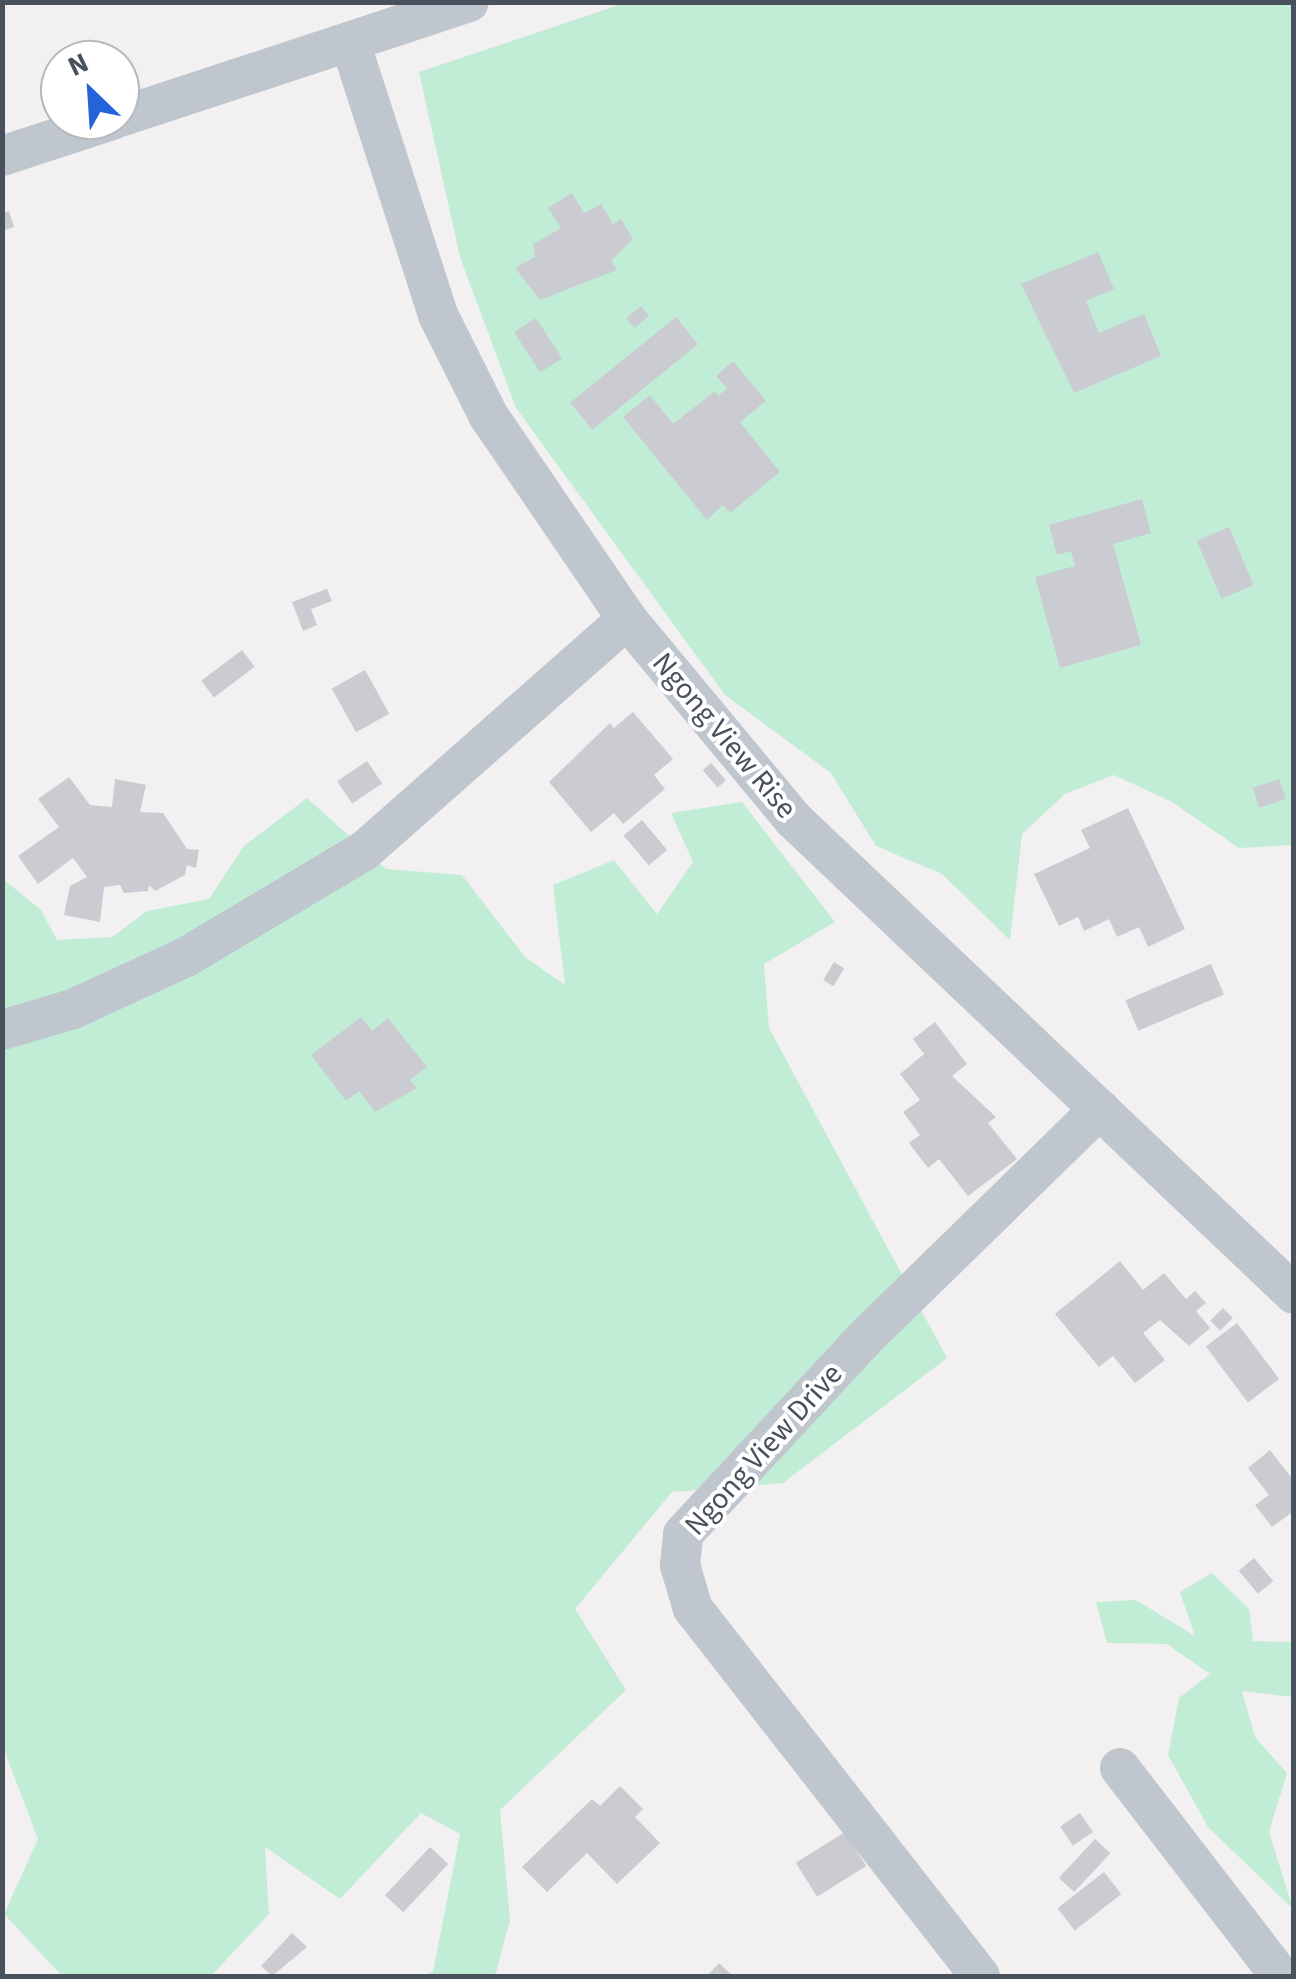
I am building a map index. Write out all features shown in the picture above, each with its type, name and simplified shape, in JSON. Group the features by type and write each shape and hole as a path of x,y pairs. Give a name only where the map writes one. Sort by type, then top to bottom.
{"street":[{"path":"140,110 469,2"},
{"name":"Ngong View Rise","path":"350,42 439,316 488,416 627,619 793,819 1100,1110 1287,1278"},
{"path":"2,156 51,140"},
{"path":"2,1030 73,1010 186,958 364,851 627,619"},
{"name":"Ngong View Drive","path":"980,1976 693,1609 680,1565 683,1534 865,1338 1100,1110"},
{"path":"1120,1768 1280,1976"}],"green space":[{"path":"625,3 1293,3 1293,845 1239,848 1172,802 1114,775 1065,794 1022,834 1010,940 942,874 876,846 831,773 725,695 516,408 460,257 419,72"},
{"path":"307,798 386,869 462,875 525,957 565,985 553,885 614,860 657,914 693,862 671,813 742,802 835,922 764,964 769,1028 947,1358 783,1483 672,1492 575,1609 626,1690 500,1810 510,1920 495,1976 420,1976 433,1972 460,1834 421,1813 340,1899 265,1847 269,1914 211,1976 62,1976 4,1914 38,1839 3,1747 3,879 41,910 57,940 112,937 147,911 209,899 244,846"},
{"path":"1212,1573 1249,1609 1253,1641 1293,1642 1293,1697 1242,1691 1255,1737 1287,1773 1269,1832 1293,1909 1208,1827 1168,1755 1179,1698 1210,1674 1167,1644 1107,1643 1096,1602 1136,1600 1195,1636 1180,1592"}],"building":[{"path":"572,193 584,213 601,204 613,224 621,219 633,239 611,261 617,270 540,300 515,268 535,257 533,244 561,228 548,208"},
{"path":"9,211 14,227 2,231 2,213"},
{"path":"1098,252 1114,289 1086,301 1099,333 1144,314 1161,356 1074,393 1021,284"},
{"path":"641,306 649,316 634,328 626,318"},
{"path":"676,317 698,344 592,430 570,403"},
{"path":"536,318 562,358 540,372 514,332"},
{"path":"733,361 766,401 740,422 780,472 730,513 723,505 707,520 623,417 650,395 673,424 715,391 718,396 727,388 716,376"},
{"path":"1142,499 1151,533 1113,544 1141,645 1060,668 1035,577 1075,566 1071,551 1057,555 1049,525"},
{"path":"1229,527 1254,585 1221,599 1197,541"},
{"path":"327,589 332,601 311,609 317,625 303,631 292,602"},
{"path":"242,650 255,667 214,697 201,681"},
{"path":"365,670 389,714 356,732 332,688"},
{"path":"633,712 673,759 654,775 665,789 623,824 614,813 591,832 549,782 610,723 614,728"},
{"path":"367,761 382,783 352,804 337,781"},
{"path":"711,763 726,780 718,788 703,770"},
{"path":"69,777 90,805 112,807 115,779 146,785 140,812 163,813 187,849 199,850 196,868 187,865 185,875 155,891 149,885 148,891 124,893 120,885 104,887 100,922 64,915 70,886 87,877 73,858 38,884 18,856 59,827 38,799"},
{"path":"1279,779 1286,799 1259,808 1253,788"},
{"path":"1128,808 1185,929 1148,947 1139,927 1117,937 1109,919 1084,931 1078,917 1059,926 1034,874 1090,848 1081,830"},
{"path":"642,820 667,850 649,865 624,835"},
{"path":"834,962 844,968 833,986 823,980"},
{"path":"1211,964 1224,994 1138,1031 1125,1000"},
{"path":"361,1017 372,1031 388,1018 427,1067 410,1080 417,1088 375,1112 359,1091 346,1101 311,1055"},
{"path":"935,1022 967,1064 952,1076 996,1117 988,1123 1017,1159 968,1196 939,1159 928,1168 909,1143 920,1135 903,1112 920,1100 900,1074 924,1054 913,1039"},
{"path":"1120,1261 1143,1290 1164,1273 1186,1299 1195,1291 1206,1303 1196,1311 1210,1328 1189,1346 1160,1320 1143,1333 1165,1360 1135,1383 1113,1356 1099,1367 1055,1314"},
{"path":"1223,1308 1233,1318 1220,1331 1210,1321"},
{"path":"1237,1323 1279,1379 1248,1402 1206,1346"},
{"path":"1270,1450 1294,1481 1294,1511 1272,1527 1255,1505 1269,1495 1248,1468"},
{"path":"1254,1558 1273,1581 1258,1594 1239,1571"},
{"path":"620,1786 643,1809 635,1817 660,1843 617,1884 587,1853 547,1892 522,1867 592,1799 600,1806"},
{"path":"1080,1813 1093,1832 1073,1845 1060,1826"},
{"path":"845,1832 866,1866 817,1897 796,1863"},
{"path":"1095,1839 1110,1853 1074,1892 1059,1878"},
{"path":"430,1847 448,1864 403,1912 385,1895"},
{"path":"1104,1872 1121,1894 1075,1930 1058,1908"},
{"path":"292,1933 307,1947 272,1976 261,1966"},
{"path":"719,1963 733,1976 707,1976"}]}
